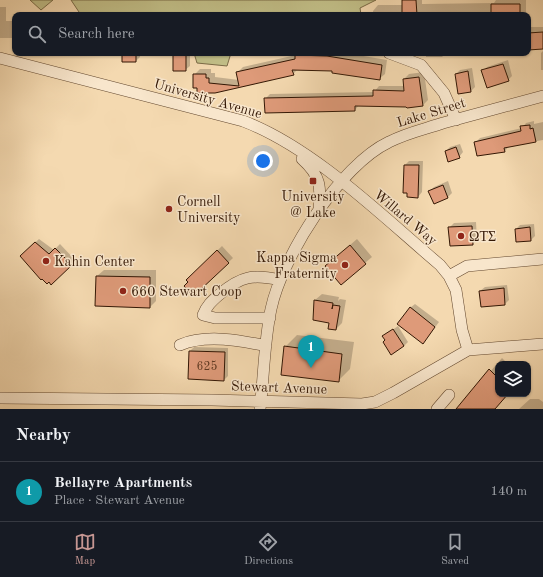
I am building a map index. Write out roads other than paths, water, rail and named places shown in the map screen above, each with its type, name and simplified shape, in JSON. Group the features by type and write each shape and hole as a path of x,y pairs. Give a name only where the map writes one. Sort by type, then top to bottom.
{"street":[{"path":"397,56 421,65 444,93 456,120"},
{"name":"University Avenue","path":"0,58 243,121 264,129 331,173 342,182"},
{"name":"Lake Street","path":"342,182 359,161 383,145 410,133 543,96"},
{"path":"282,141 307,164 318,180 320,194 319,212"},
{"path":"261,406 270,318 280,280 295,249 319,212 342,182"},
{"name":"Willard Way","path":"342,182 440,265 449,276 456,290 462,330 468,350"},
{"path":"449,276 467,266 543,259"},
{"path":"270,318 215,318 203,315 210,301 232,283 245,278 257,276 280,280"},
{"path":"180,345 190,340 210,340 239,341 266,346"},
{"name":"Stewart Avenue","path":"0,398 261,406 350,404 376,405 468,350 543,344"},
{"path":"437,409 449,395"}],"place":[{"name":"University @ Lake","path":"313,181"},
{"name":"Cornell University","path":"169,209"},
{"name":"ΩΤΣ","path":"461,236"},
{"name":"Kahin Center","path":"46,261"},
{"name":"Kappa Sigma Fraternity","path":"345,265"},
{"name":"660 Stewart Coop","path":"123,291"},
{"name":"Bellayre Apartments","path":"311,368"}]}
